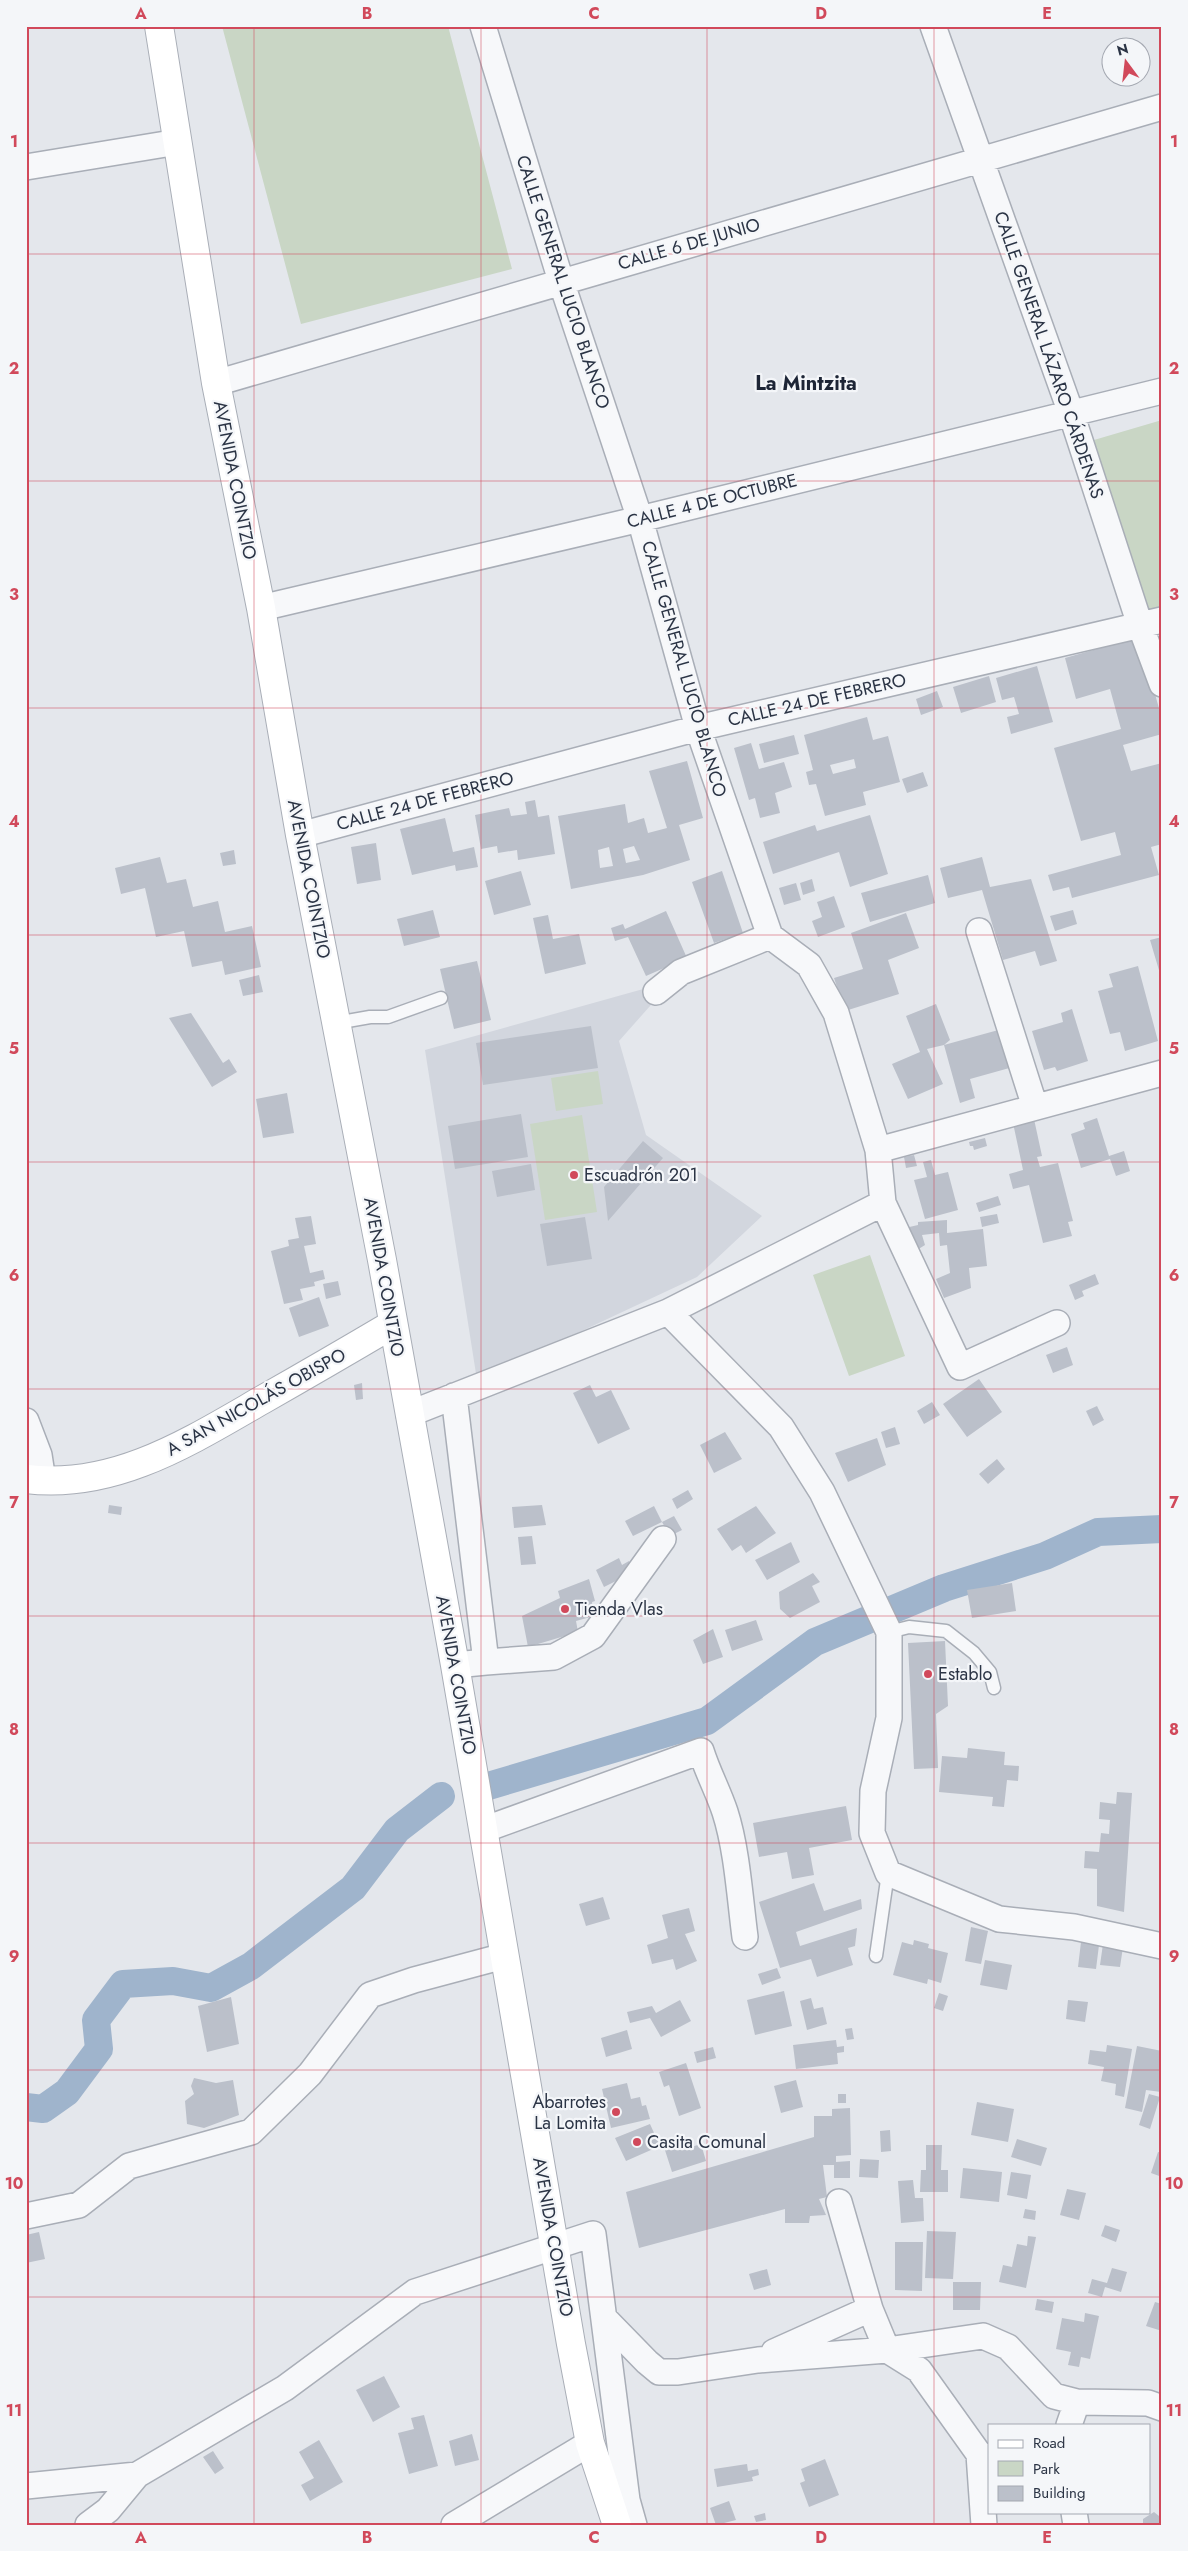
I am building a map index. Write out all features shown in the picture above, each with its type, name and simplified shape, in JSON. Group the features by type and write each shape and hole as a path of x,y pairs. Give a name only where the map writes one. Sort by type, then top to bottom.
{"main road":[{"name":"AVENIDA COINTZIO","path":"159,26 216,383 261,608 300,835 393,1324 455,1665 590,2443 617,2525"},
{"name":"A SAN NICOLÁS OBISPO","path":"35,1480 54,1482 122,1471 180,1447 393,1324"}],"street":[{"name":"CALLE GENERAL LUCIO BLANCO","path":"483,26 561,281 640,519 698,728 770,936"},
{"name":"CALLE GENERAL LÁZARO CÁRDENAS","path":"933,26 1071,413 1151,622 1162,684"},
{"name":"CALLE 6 DE JUNIO","path":"216,383 1162,107"},
{"path":"26,166 178,142"},
{"name":"CALLE 4 DE OCTUBRE","path":"261,608 640,519 1162,391"},
{"name":"CALLE 24 DE FEBRERO","path":"300,835 698,728 1151,622"},
{"path":"979,931 1035,1107"},
{"path":"656,992 681,972 770,936 809,965 836,1013 878,1150 883,1203 960,1367 1057,1323"},
{"path":"878,1150 1162,1073"},
{"path":"409,1414 668,1312 883,1203"},
{"path":"668,1312 781,1426 822,1492 884,1622 889,1718 873,1792 872,1833 888,1873 999,1918 1074,1927 1162,1946"},
{"path":"454,1396 486,1662"},
{"path":"26,1421 39,1455 35,1480"},
{"path":"455,1665 554,1657 593,1636 663,1539"},
{"path":"483,1830 701,1751 710,1782 725,1812 746,1938"},
{"path":"26,2216 80,2205 129,2166 251,2132 310,2074 370,1995 414,1980 504,1956"},
{"path":"839,2202 870,2309 887,2350 919,2370 984,2455 984,2525"},
{"path":"88,2525 108,2510 136,2475 285,2388 415,2292 593,2234 606,2320 627,2500 634,2525"},
{"path":"758,2360 870,2309"},
{"path":"606,2320 646,2362 659,2372 678,2372 758,2360 887,2350 983,2336 1008,2347 1054,2396 1073,2413 1148,2403 1162,2408"},
{"path":"454,2525 590,2443"},
{"path":"26,2486 136,2475"}],"lane":[{"path":"336,1023 370,1017 388,1017 440,998"},
{"path":"884,1622 946,1631 980,1659 990,1672 994,1688"},
{"path":"876,1956 888,1873"}],"shaded area":[{"name":"Escuadrón 201","path":"654,986 658,997 619,1041 646,1135 762,1216 697,1277 477,1380 425,1050"}],"green space":[{"path":"222,26 448,26 512,269 301,324"},
{"path":"1162,420 1162,608 1144,613 1094,440"},
{"path":"598,1071 603,1104 556,1111 551,1078"},
{"path":"582,1115 597,1212 545,1220 530,1124"},
{"path":"870,1255 905,1356 849,1376 813,1275"}],"building":[{"path":"1139,637 1162,719 1162,734 1123,745 1131,771 1162,763 1162,844 1151,847 1159,875 1072,898 1069,887 1053,891 1048,875 1121,855 1115,832 1081,841 1054,748 1121,729 1110,689 1076,699 1065,658"},
{"path":"1037,666 1053,722 1011,734 1007,717 1019,714 1014,697 1002,700 996,678"},
{"path":"989,676 996,702 961,713 953,687"},
{"path":"937,691 943,707 921,715 916,699"},
{"path":"867,717 873,740 888,736 900,782 863,792 866,805 825,816 816,784 809,785 806,772 813,770 804,735","holes":["854,759 856,768 833,774 830,765"]},
{"path":"794,735 799,754 764,763 759,744"},
{"path":"751,743 759,769 784,762 792,787 775,793 780,813 760,818 755,798 749,800 734,748"},
{"path":"687,761 703,818 679,825 690,860 643,875 571,889 558,816 625,804 628,823 644,818 648,833 667,828 649,771","holes":["634,846 640,860 626,863 623,849","609,847 613,866 600,868 598,850"]},
{"path":"923,772 928,786 907,793 902,779"},
{"path":"535,800 538,817 549,815 555,854 518,860 517,850 498,853 497,846 481,849 475,815 509,808 511,816 527,814 525,802"},
{"path":"870,815 888,874 850,887 839,852 773,874 763,842 815,825 817,831"},
{"path":"445,818 453,852 474,847 478,867 456,871 455,865 412,875 400,829"},
{"path":"376,843 381,880 357,884 351,847"},
{"path":"234,850 236,864 223,866 220,853"},
{"path":"160,857 167,883 186,879 193,907 218,901 225,932 252,926 261,967 225,975 222,961 192,967 184,931 156,937 145,888 121,894 115,868"},
{"path":"982,857 990,887 1031,879 1057,961 1040,966 1035,951 1003,960 982,890 948,898 940,868"},
{"path":"521,871 531,905 494,915 485,881"},
{"path":"722,871 743,933 714,943 692,882"},
{"path":"928,875 935,903 870,922 861,893"},
{"path":"812,879 815,891 803,895 800,883"},
{"path":"796,883 801,900 784,905 779,888"},
{"path":"834,896 845,927 818,937 812,921 822,917 817,902"},
{"path":"433,910 440,937 404,946 397,919"},
{"path":"1073,910 1077,924 1055,931 1050,916"},
{"path":"666,911 687,958 646,976 628,937 615,941 611,928 623,924 625,929"},
{"path":"906,913 919,948 888,960 899,994 845,1011 834,978 863,969 851,933"},
{"path":"548,915 553,939 579,934 586,964 545,974 533,918"},
{"path":"1162,937 1162,977 1161,977 1150,940"},
{"path":"477,961 491,1020 454,1029 440,969"},
{"path":"1138,966 1158,1041 1125,1051 1120,1032 1110,1034 1098,991 1113,987 1109,974"},
{"path":"259,975 263,992 243,996 239,980"},
{"path":"936,1004 950,1040 944,1045 927,1049 943,1084 908,1099 892,1064 920,1052 906,1016"},
{"path":"1072,1009 1088,1061 1057,1071 1055,1067 1044,1070 1032,1031 1063,1022 1061,1013"},
{"path":"191,1013 223,1063 229,1059 237,1072 212,1087 169,1018"},
{"path":"591,1026 598,1068 483,1085 476,1043"},
{"path":"1002,1029 1013,1067 970,1079 975,1098 960,1103 944,1045"},
{"path":"287,1093 294,1133 263,1138 256,1099"},
{"path":"521,1114 528,1157 455,1169 448,1126"},
{"path":"1097,1118 1109,1156 1124,1151 1130,1171 1116,1176 1110,1159 1081,1168 1071,1134 1085,1129 1083,1123"},
{"path":"1034,1119 1042,1156 1037,1157 1040,1167 1058,1163 1073,1221 1068,1222 1072,1236 1043,1243 1029,1185 1013,1189 1009,1174 1023,1170 1013,1123"},
{"path":"985,1138 987,1146 974,1150 973,1146 970,1146 969,1142"},
{"path":"643,1141 663,1158 608,1221 604,1187"},
{"path":"914,1155 917,1166 906,1168 904,1157"},
{"path":"931,1160 935,1175 948,1172 958,1210 925,1219 914,1180 927,1177 923,1162"},
{"path":"531,1164 535,1190 497,1197 492,1171"},
{"path":"998,1196 1001,1205 979,1212 976,1203"},
{"path":"997,1214 999,1223 982,1227 980,1217"},
{"path":"311,1216 316,1244 304,1246 310,1273 323,1270 325,1279 314,1282 315,1286 300,1289 303,1300 284,1304 271,1251 289,1246 288,1240 299,1238 295,1218"},
{"path":"585,1217 592,1259 547,1266 540,1224"},
{"path":"947,1220 947,1233 983,1229 987,1266 969,1268 971,1288 944,1298 936,1279 950,1273 947,1245 940,1246 939,1233 922,1235 925,1245 917,1250 905,1228 918,1225 918,1222"},
{"path":"1095,1274 1099,1284 1082,1291 1084,1296 1075,1300 1069,1285"},
{"path":"338,1281 341,1295 326,1299 323,1284"},
{"path":"319,1297 329,1326 299,1337 289,1308"},
{"path":"1067,1347 1073,1365 1053,1373 1046,1355"},
{"path":"979,1379 1002,1412 967,1437 943,1404"},
{"path":"362,1383 363,1399 356,1400 354,1385"},
{"path":"590,1385 596,1397 611,1390 630,1429 598,1444 573,1393"},
{"path":"932,1402 940,1415 924,1424 917,1411"},
{"path":"1097,1406 1104,1420 1093,1426 1086,1411"},
{"path":"895,1427 900,1444 886,1448 881,1432"},
{"path":"725,1432 742,1459 714,1473 700,1445"},
{"path":"877,1438 886,1465 848,1482 835,1453"},
{"path":"997,1459 1005,1469 988,1484 979,1474"},
{"path":"688,1490 693,1499 677,1509 672,1499"},
{"path":"109,1505 122,1507 121,1515 108,1513"},
{"path":"542,1505 546,1525 514,1528 512,1507"},
{"path":"654,1506 662,1522 633,1536 625,1521"},
{"path":"756,1506 776,1533 746,1553 741,1545 732,1551 717,1529"},
{"path":"674,1516 682,1530 670,1536 662,1522"},
{"path":"532,1536 536,1564 521,1565 518,1537"},
{"path":"791,1542 800,1562 767,1580 755,1560"},
{"path":"619,1558 622,1565 629,1561 634,1572 604,1587 596,1570"},
{"path":"813,1573 820,1582 812,1586 820,1602 790,1618 780,1609 779,1592"},
{"name":"Tienda Vlas","path":"589,1579 595,1601 592,1602 594,1616 576,1621 578,1632 528,1647 522,1616 560,1598 558,1591"},
{"path":"1012,1583 1016,1611 972,1618 967,1590"},
{"path":"756,1620 763,1640 732,1651 725,1630"},
{"path":"713,1629 723,1657 703,1664 693,1640"},
{"name":"Establo","path":"945,1641 948,1706 936,1714 938,1768 914,1769 908,1643"},
{"path":"968,1748 1005,1752 1004,1765 1019,1766 1018,1781 1007,1780 1004,1807 992,1806 993,1797 939,1792 942,1756 967,1758"},
{"path":"1117,1792 1132,1793 1124,1912 1097,1906 1097,1869 1084,1868 1085,1851 1099,1852 1101,1833 1109,1834 1110,1820 1099,1819 1100,1802 1116,1804"},
{"path":"846,1806 852,1840 809,1848 814,1875 792,1879 787,1852 759,1857 753,1823"},
{"path":"814,1883 824,1911 861,1899 862,1909 796,1932 800,1946 857,1928 855,1946 848,1948 853,1965 817,1977 811,1959 780,1968 759,1902"},
{"path":"603,1897 610,1919 586,1926 579,1904"},
{"path":"689,1908 695,1931 685,1934 697,1961 676,1970 673,1959 652,1964 647,1945 668,1938 662,1915"},
{"path":"971,1927 988,1931 981,1964 965,1961"},
{"path":"914,1940 929,1944 928,1948 948,1953 941,1983 928,1979 927,1984 893,1975 902,1942 913,1945"},
{"path":"1081,1942 1099,1945 1096,1969 1078,1967"},
{"path":"1103,1944 1123,1947 1120,1967 1100,1965"},
{"path":"985,1960 1012,1965 1007,1990 980,1985"},
{"path":"777,1968 781,1978 762,1985 758,1974"},
{"path":"784,1991 792,2026 755,2035 747,2000"},
{"path":"939,1993 948,1996 943,2011 934,2008"},
{"path":"231,1997 239,2044 207,2052 198,2006"},
{"path":"811,1998 814,2009 823,2007 827,2024 807,2030 800,2001"},
{"path":"680,2000 691,2021 661,2037 650,2018 630,2023 627,2012 652,2006 656,2013"},
{"path":"1068,2000 1088,2002 1085,2022 1066,2019"},
{"path":"852,2028 854,2039 847,2040 845,2029"},
{"path":"627,2030 632,2049 606,2057 601,2038"},
{"path":"836,2040 837,2047 844,2046 844,2052 837,2053 838,2064 796,2069 793,2045"},
{"path":"1107,2045 1132,2049 1124,2097 1115,2095 1116,2084 1101,2081 1104,2067 1088,2064 1090,2050 1106,2052"},
{"path":"1137,2046 1162,2051 1161,2092 1146,2090 1142,2112 1125,2108"},
{"path":"713,2047 716,2058 697,2063 694,2052"},
{"path":"686,2063 701,2108 679,2116 669,2085 664,2087 659,2072"},
{"path":"194,2078 216,2083 233,2080 239,2115 204,2128 187,2124 185,2101 194,2094 191,2086"},
{"path":"796,2080 803,2107 781,2113 774,2086"},
{"path":"627,2083 631,2099 640,2097 642,2106 646,2105 650,2119 611,2128 602,2089"},
{"path":"838,2094 846,2094 846,2103 838,2103"},
{"path":"1149,2094 1160,2097 1150,2129 1139,2125"},
{"path":"977,2102 1014,2109 1008,2142 971,2135"},
{"path":"850,2108 851,2155 836,2156 836,2162 850,2161 850,2178 834,2178 834,2165 823,2165 827,2197 819,2199 826,2215 810,2216 809,2223 785,2223 785,2209 639,2248 626,2192 814,2137 814,2116 832,2116 832,2109"},
{"name":"Casita Comunal","path":"650,2124 660,2146 626,2161 615,2138"},
{"path":"890,2130 891,2151 881,2152 880,2131"},
{"path":"685,2137 688,2148 701,2144 706,2161 672,2172 663,2144"},
{"path":"1017,2139 1047,2148 1041,2166 1011,2157"},
{"path":"926,2145 942,2145 941,2170 948,2170 948,2192 920,2192 921,2170 926,2170"},
{"path":"1158,2152 1162,2153 1162,2177 1151,2173"},
{"path":"860,2159 879,2160 878,2178 859,2177"},
{"path":"963,2168 1002,2172 999,2202 960,2198"},
{"path":"1011,2172 1031,2175 1027,2199 1007,2195"},
{"path":"913,2180 915,2198 923,2198 924,2221 901,2223 898,2181"},
{"path":"1067,2189 1086,2193 1079,2220 1060,2215"},
{"path":"1025,2209 1036,2211 1035,2220 1023,2218"},
{"path":"1105,2225 1120,2230 1116,2242 1101,2236"},
{"path":"927,2231 956,2232 953,2279 925,2278"},
{"path":"39,2232 45,2259 26,2263 26,2235"},
{"path":"1028,2236 1036,2237 1026,2288 999,2282 1003,2265 1012,2267 1017,2244 1027,2246"},
{"path":"895,2242 923,2242 922,2291 895,2290"},
{"path":"1112,2268 1127,2272 1121,2292 1105,2287 1102,2297 1088,2293 1092,2279 1107,2283"},
{"path":"767,2269 771,2285 754,2290 749,2274"},
{"path":"953,2282 981,2282 980,2310 953,2310"},
{"path":"1037,2299 1054,2302 1052,2313 1035,2310"},
{"path":"1155,2302 1162,2304 1162,2331 1146,2326"},
{"path":"1085,2313 1099,2316 1090,2359 1081,2357 1079,2367 1068,2365 1071,2352 1056,2349 1062,2318 1084,2322"},
{"path":"384,2376 400,2407 373,2422 356,2390"},
{"path":"424,2415 438,2466 409,2474 398,2433 414,2429 411,2418"},
{"path":"472,2434 479,2460 455,2466 449,2441"},
{"path":"319,2440 343,2482 310,2501 301,2485 314,2478 299,2452"},
{"path":"213,2451 224,2468 215,2474 203,2457"},
{"path":"825,2459 839,2495 809,2507 800,2483 805,2481 801,2469"},
{"path":"747,2464 748,2471 758,2469 759,2475 752,2477 753,2481 717,2487 714,2469"},
{"path":"729,2501 736,2520 716,2525 710,2508"},
{"path":"1154,2512 1159,2516 1161,2525 1143,2525 1143,2519"},
{"path":"765,2513 766,2520 756,2522 754,2516"}],"waterway":[{"path":"485,1787 707,1721 815,1642 944,1588 1045,1556 1098,1532 1162,1529"},
{"path":"26,2107 43,2109 67,2092 99,2049 96,2020 123,1984 173,1981 211,1988 251,1966 353,1888 397,1830 441,1796"}],"place":[{"name":"Escuadrón 201","path":"574,1175"},
{"name":"Tienda Vlas","path":"565,1609"},
{"name":"Establo","path":"928,1674"},
{"name":"Abarrotes La Lomita","path":"616,2112"},
{"name":"Casita Comunal","path":"637,2142"}],"district":[{"name":"La Mintzita","path":"806,383"}]}
